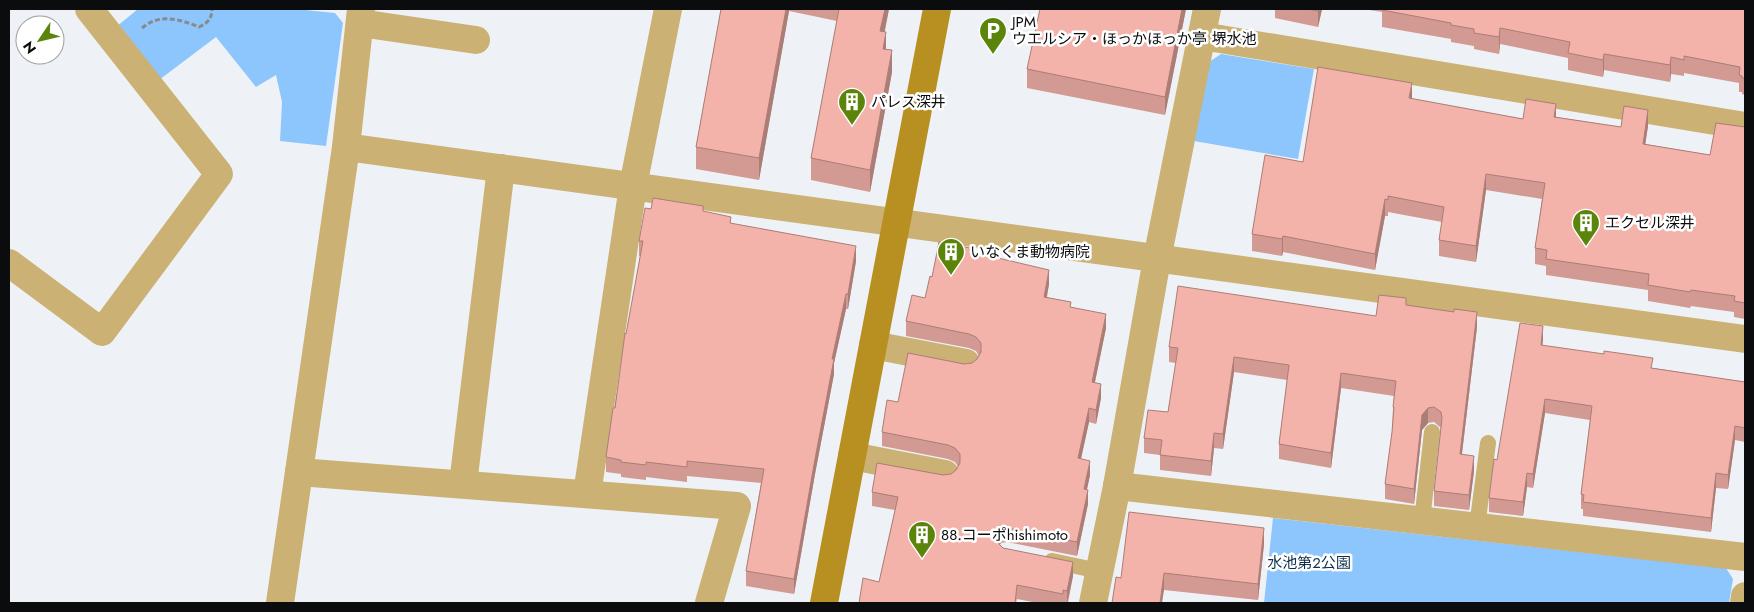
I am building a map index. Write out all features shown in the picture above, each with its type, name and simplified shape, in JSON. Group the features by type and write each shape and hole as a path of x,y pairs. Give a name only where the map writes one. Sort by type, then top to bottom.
{"street":[{"path":"9,263 102,332 219,174 89,9"},
{"path":"588,494 632,186 668,9"},
{"path":"824,603 938,9"},
{"path":"1093,603 1157,259 1207,9"},
{"path":"280,603 346,147 361,16 476,40"},
{"path":"1202,36 1745,126"},
{"path":"346,147 1745,339"},
{"path":"463,484 501,168"},
{"path":"874,345 966,363"},
{"path":"852,456 945,474"},
{"path":"299,472 737,506 709,603"},
{"path":"1116,486 1745,557"},
{"path":"1744,603 1745,596"}],"lane":[{"path":"1422,521 1432,432"},
{"path":"1477,527 1488,443"},
{"path":"1033,558 1099,571"}],"path":[{"path":"125,54 143,27 164,18 181,20 199,27 206,24 212,15 212,9"}],"green space":[{"path":"138,9 295,9 335,13 343,23 326,146 280,141 282,102 276,75 256,87 216,37 159,80 116,27"},
{"path":"1221,54 1314,69 1298,159 1194,141 1209,62"},
{"name":"水池第2公園","path":"1273,518 1726,568 1733,579 1729,603 1264,603"}],"building":[{"path":"721,9 786,9 759,158 696,147"},
{"name":"パレス深井","path":"839,9 885,9 880,31 886,32 883,49 892,50 870,170 811,158"},
{"path":"1040,9 1182,9 1165,97 1027,69"},
{"path":"1383,9 1745,9 1745,78 1739,75 1740,67 1684,56 1684,60 1671,57 1670,65 1604,54 1603,60 1568,53 1570,42 1500,28 1499,37 1474,33 1474,29"},
{"path":"1318,67 1412,83 1409,98 1523,119 1526,99 1556,104 1554,117 1621,127 1624,106 1648,110 1643,144 1710,155 1716,123 1745,127 1745,303 1734,301 1735,296 1691,290 1690,292 1648,285 1649,274 1546,259 1547,250 1535,248 1545,183 1486,174 1476,246 1439,240 1444,207 1388,196 1388,200 1385,199 1375,254 1283,236 1282,239 1252,234 1265,155 1303,162"},
{"path":"653,198 703,206 703,211 731,217 730,223 856,246 848,294 846,294 832,359 834,359 794,579 746,571 764,469 687,461 687,467 646,462 646,465 621,462 621,460 606,457 625,333 643,241 639,241 645,208 651,209"},
{"path":"939,242 970,248 969,250 981,254 1049,270 1044,297 1071,302 1070,307 1106,314 1092,382 1101,384 1096,410 1089,408 1078,458 1090,461 1084,489 1088,490 1077,542 1007,528 1001,529 995,535 996,541 1003,548 1073,562 1067,591 1063,590 1063,594 1017,585 1015,603 859,603 863,578 879,582 898,497 872,492 877,463 943,475 951,474 960,463 960,454 955,448 948,445 882,432 887,400 898,402 908,353 964,364 972,363 981,352 981,343 976,337 969,334 906,321 912,295 925,298 930,276 932,277"},
{"path":"1178,286 1376,316 1379,295 1406,298 1406,305 1454,312 1454,309 1477,312 1460,454 1474,456 1469,495 1434,491 1442,418 1441,412 1434,407 1428,408 1422,415 1414,489 1385,484 1396,381 1341,373 1331,453 1279,444 1289,365 1234,357 1223,434 1214,433 1211,461 1160,455 1162,440 1144,438 1148,410 1168,412 1178,348 1169,347"},
{"path":"1520,323 1543,326 1541,345 1604,354 1604,351 1653,358 1651,368 1745,382 1745,428 1735,426 1728,475 1716,473 1711,518 1583,502 1584,495 1581,494 1592,406 1545,399 1533,474 1527,473 1523,502 1489,498 1494,459 1497,460"},
{"path":"1129,512 1264,528 1258,584 1164,573 1160,603 1112,603 1116,577 1121,578"}],"place":[{"name":"JPM ウエルシア・ほっかほっか亭 堺水池","path":"993,55"},
{"name":"パレス深井","path":"852,126"},
{"name":"エクセル深井","path":"1586,247"},
{"name":"いなくま動物病院","path":"951,276"},
{"name":"88.コーポhishimoto","path":"922,559"}]}
